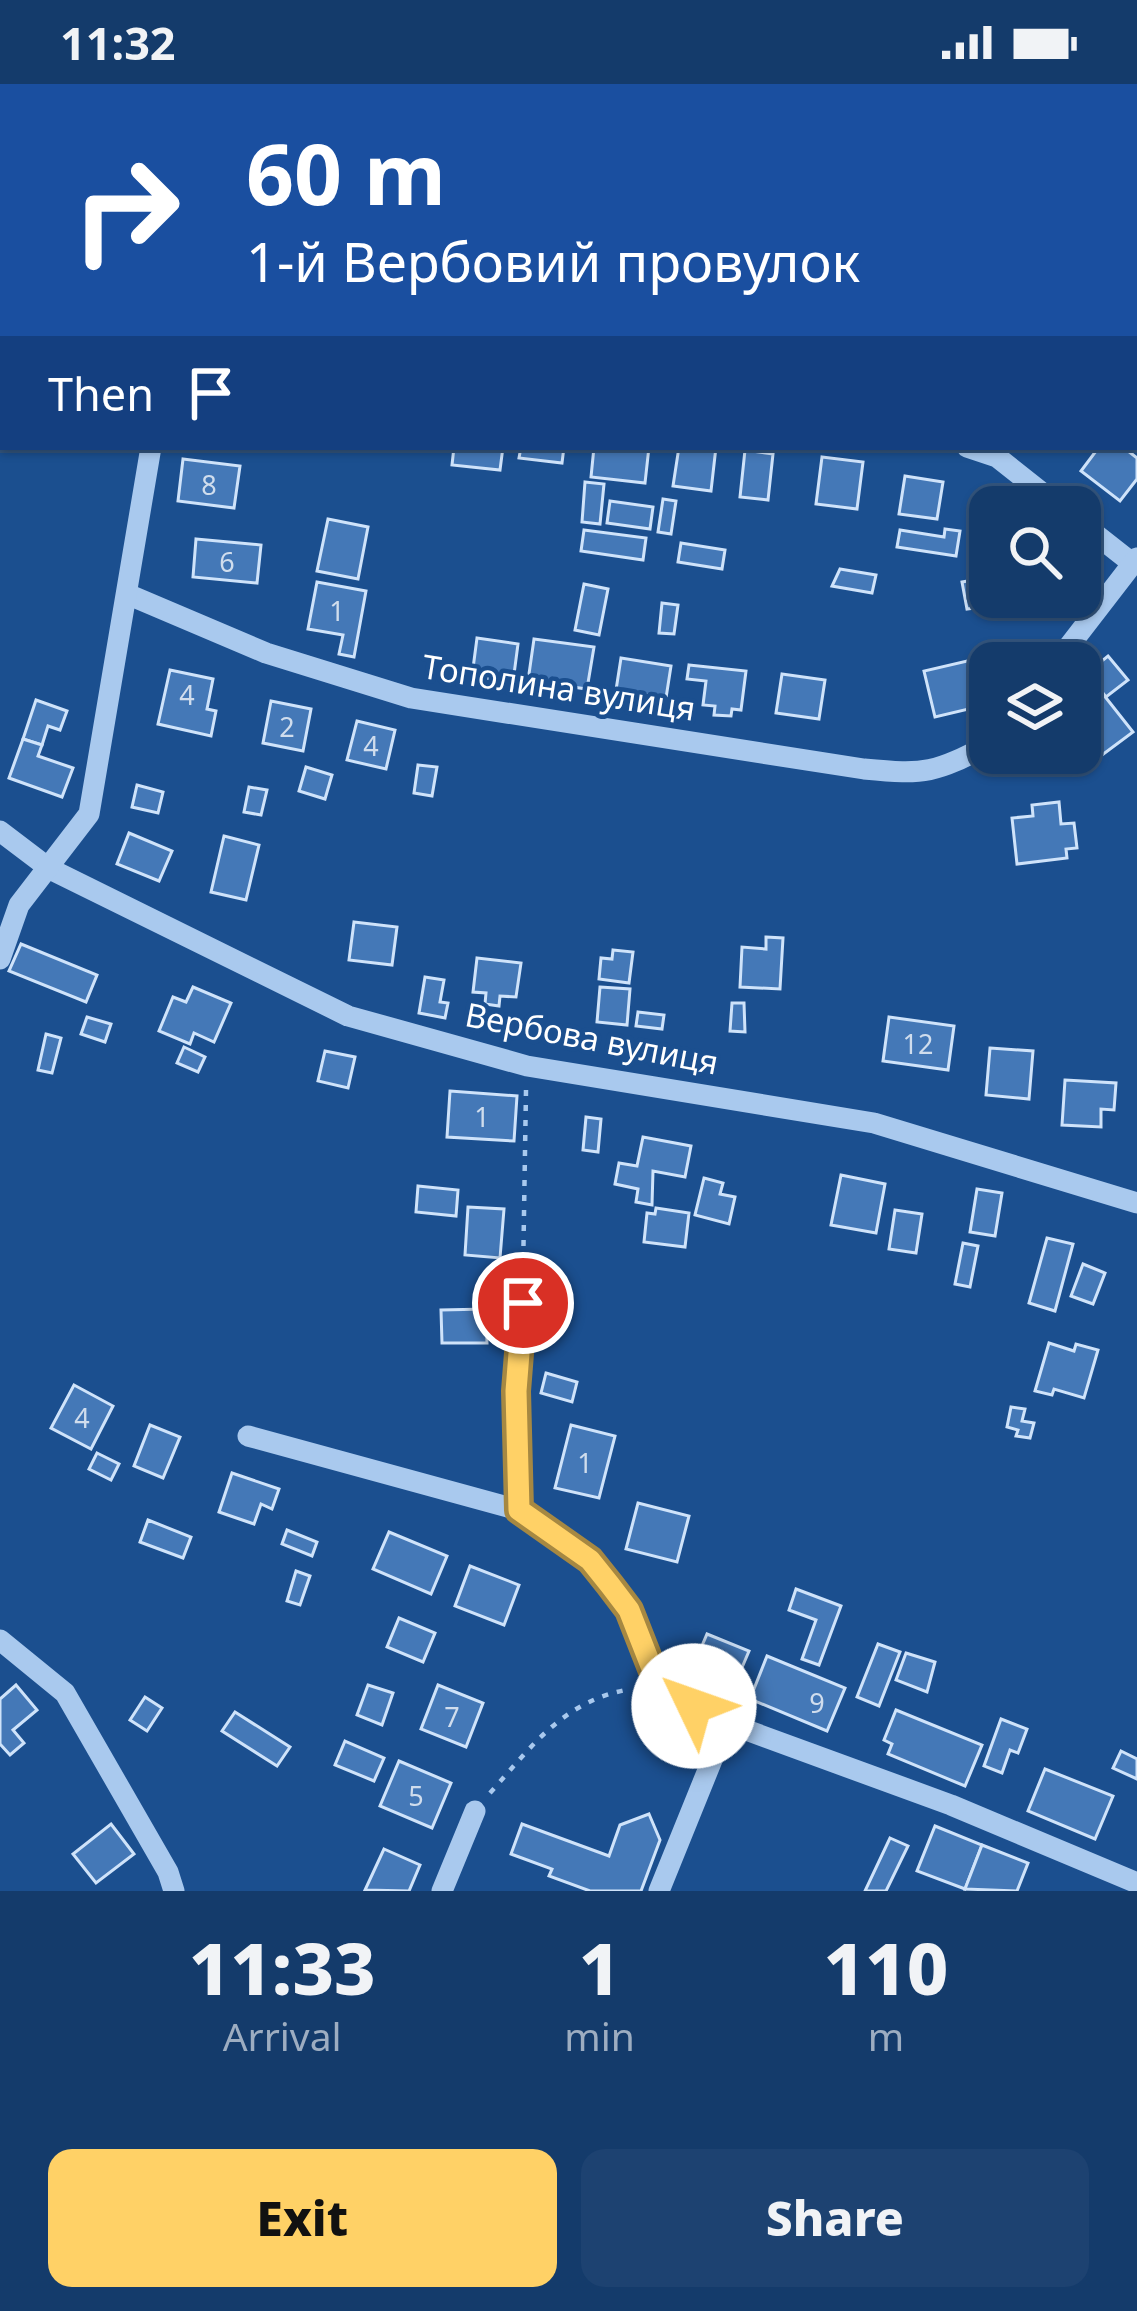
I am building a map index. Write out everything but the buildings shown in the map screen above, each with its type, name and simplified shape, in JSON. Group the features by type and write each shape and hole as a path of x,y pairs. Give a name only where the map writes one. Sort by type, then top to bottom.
{"street":[{"path":"0,958 19,905 89,814 151,450"},
{"path":"976,450 997,457 1034,486"},
{"path":"1072,642 1135,561 1101,537"},
{"name":"Тополина вулиця","path":"127,594 266,652 411,698 864,769 918,774 969,755"},
{"name":"Вербова вулиця","path":"0,831 50,869 348,1016 527,1066 874,1123 1137,1203"},
{"path":"519,1510 516,1391 523,1303"},
{"path":"248,1436 519,1510 590,1560 604,1577 629,1610 660,1689 727,1723 951,1805 1137,1883"},
{"path":"0,1640 65,1694 168,1872 173,1891"},
{"path":"659,1891 727,1723"},
{"path":"442,1891 475,1810"}],"path":[{"path":"523,1303 527,1066"},
{"path":"475,1810 548,1727 581,1704 604,1694 660,1689"}],"route":[{"path":"523,1303 516,1391 519,1510 590,1560 629,1610 660,1689 694,1706"}]}
